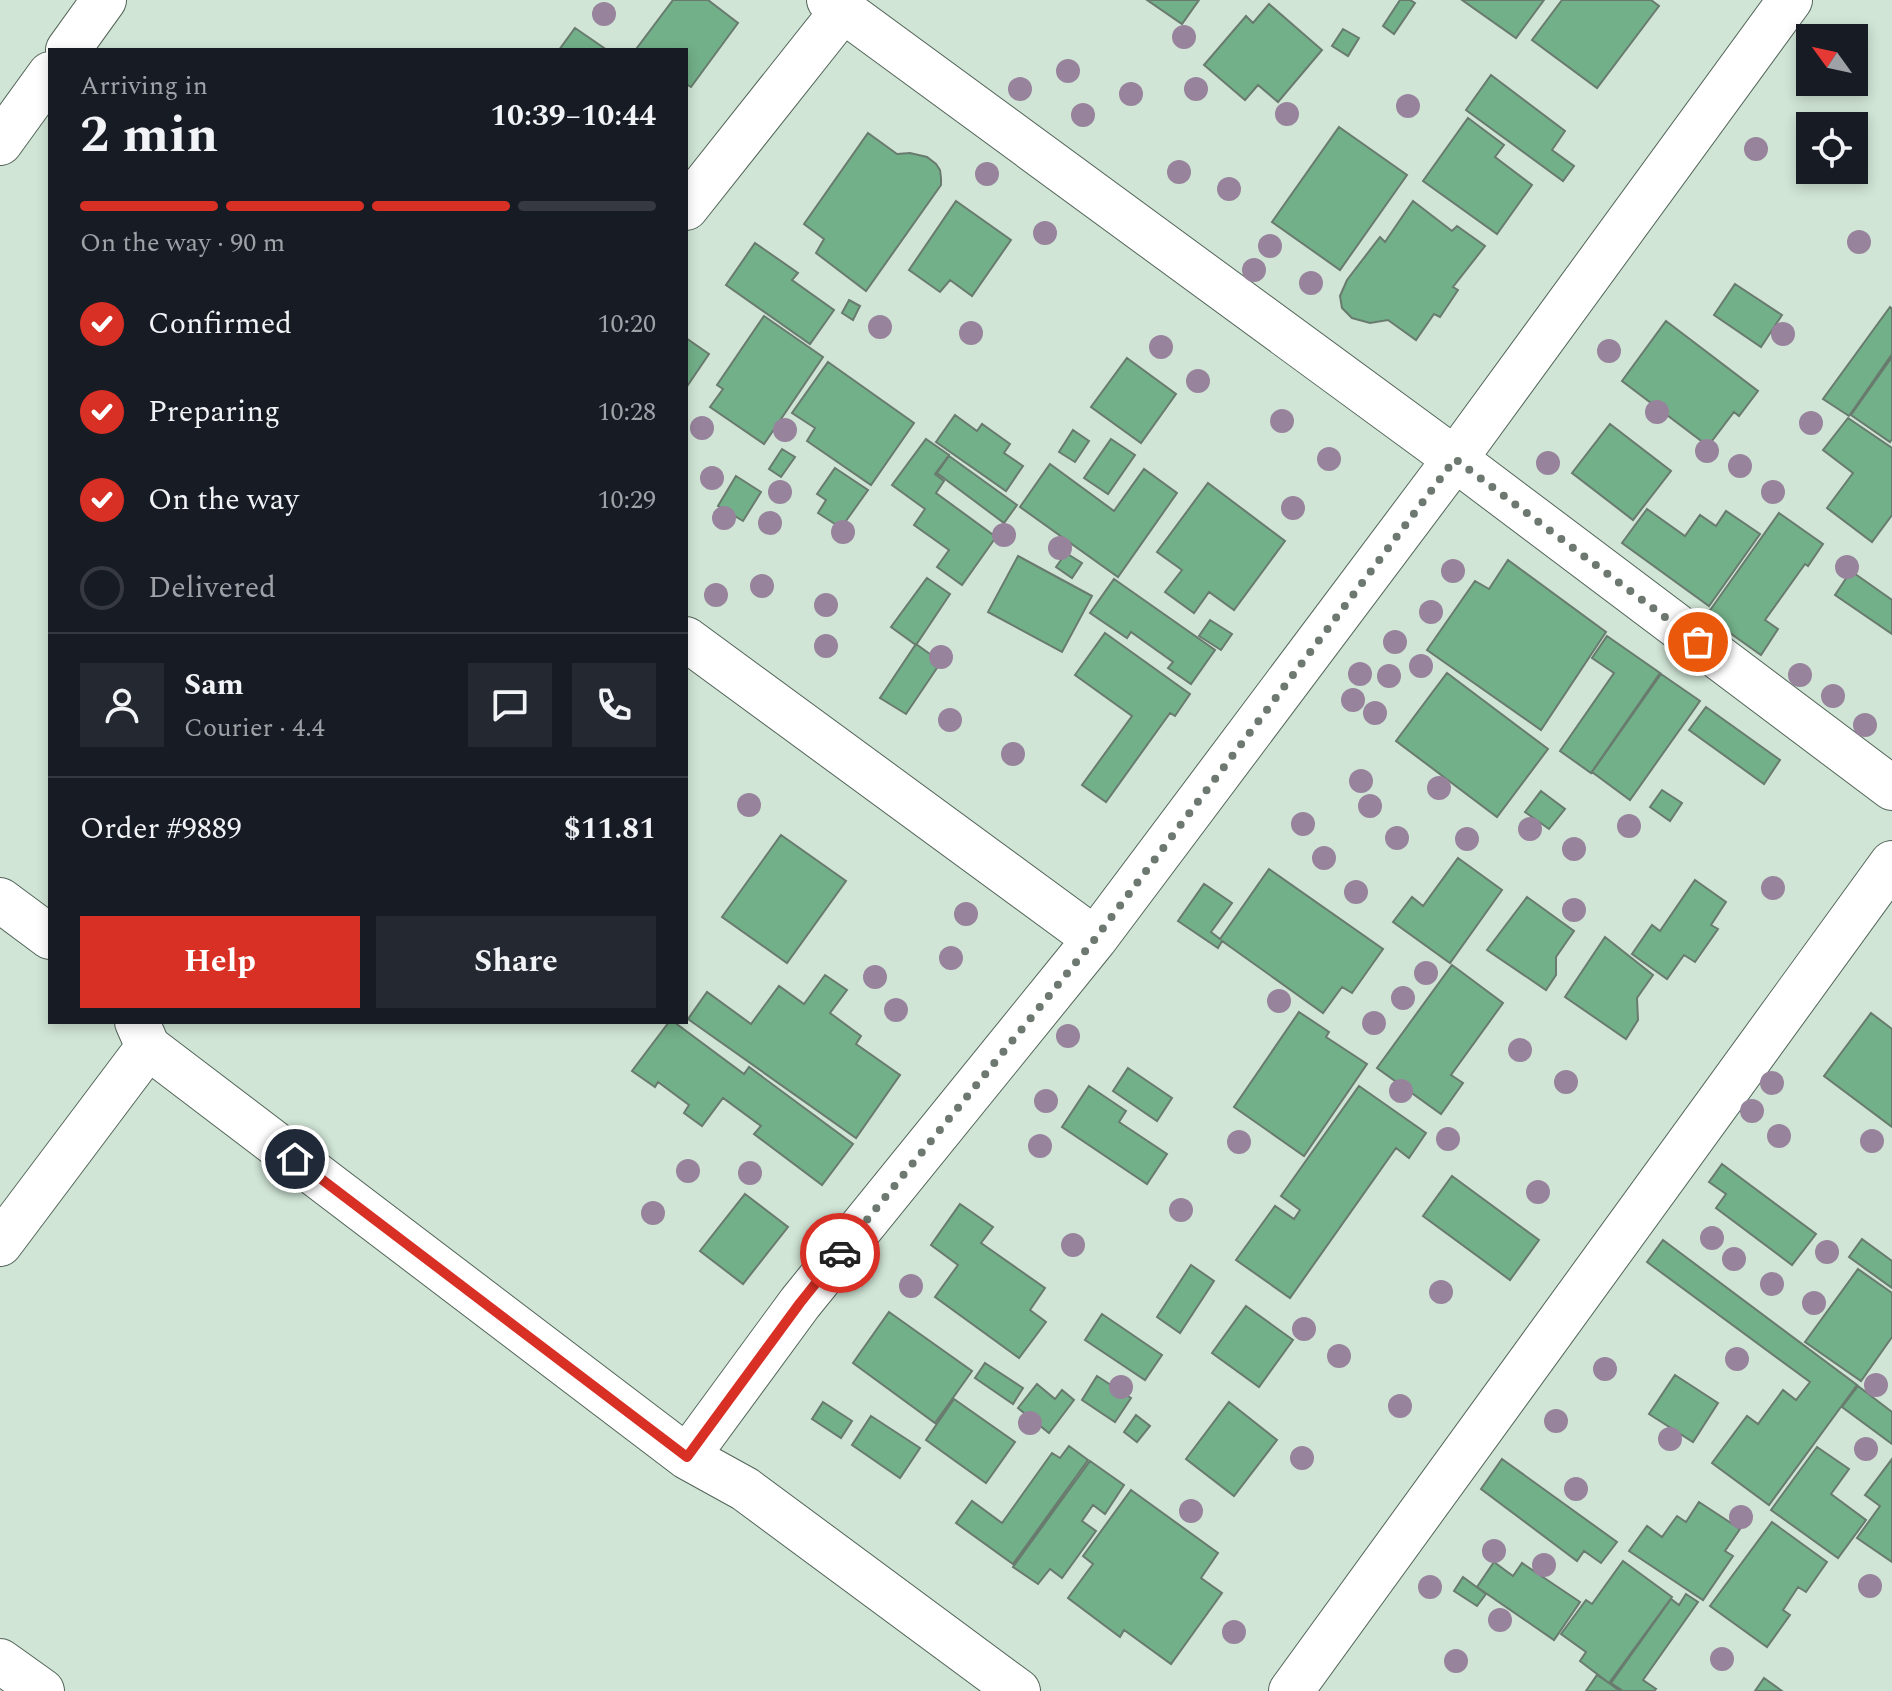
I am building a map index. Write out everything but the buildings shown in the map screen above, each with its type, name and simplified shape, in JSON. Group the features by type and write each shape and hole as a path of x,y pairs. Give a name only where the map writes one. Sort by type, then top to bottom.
{"street":[{"path":"69,48 104,0"},
{"path":"687,1457 800,1303 1095,939 1455,459 1790,0"},
{"path":"688,205 836,5 1455,459 1892,788"},
{"path":"0,143 48,77"},
{"path":"688,640 1095,939"},
{"path":"1291,1691 1892,863"},
{"path":"0,900 48,936"},
{"path":"0,1244 143,1034 687,1457 745,1489 1018,1691"},
{"path":"0,1661 42,1691"}],"way so far":[{"path":"840,1253 1095,939 1455,459 1698,642"}],"route":[{"path":"295,1159 687,1457 840,1253"}]}
